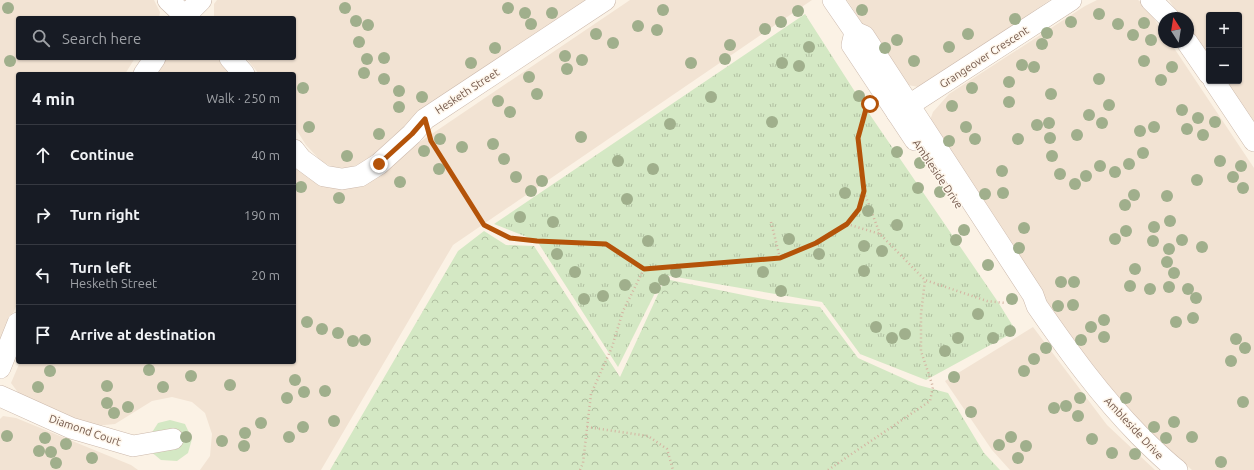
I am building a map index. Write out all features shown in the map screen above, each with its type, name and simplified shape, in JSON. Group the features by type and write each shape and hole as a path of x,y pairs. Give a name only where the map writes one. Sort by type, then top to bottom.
{"street":[{"path":"168,0 184,16"},
{"path":"186,16 201,0"},
{"name":"Hesketh Street","path":"296,152 302,159 324,176 342,179 360,176 379,164 412,134 425,119 605,0"},
{"name":"Ambleside Drive","path":"833,0 859,34 903,109 984,232 1011,287 1026,304 1037,306 1086,375 1120,416 1163,460 1177,470"},
{"name":"Grangeover Crescent","path":"903,109 1071,0"},
{"path":"1151,0 1164,12"},
{"path":"1191,48 1206,70"},
{"path":"145,72 154,60"},
{"path":"232,60 242,72"},
{"path":"1216,84 1254,141"},
{"path":"0,368 16,329"},
{"name":"Diamond Court","path":"0,396 71,428 133,446 173,439"}],"path":[{"path":"870,104 866,109 858,138 864,191 880,234 925,280 987,301 1011,287"},
{"path":"425,119 431,141 484,225 510,238 537,241 606,244 644,269 780,258 816,243 847,224 859,209 864,191"},
{"path":"771,222 780,258"},
{"path":"847,224 880,234"},
{"path":"580,470 583,463 591,394 612,347 623,311 644,269"},
{"path":"828,470 930,401 933,387 921,351 921,314 925,280"},
{"path":"587,427 648,436 667,449 673,470"}],"shaded area":[{"path":"0,0 154,0 160,12 159,16 16,16 16,60 134,60 126,72 16,72 16,307 0,343"},
{"path":"217,0 592,0 421,114 392,137 367,161 348,168 333,167 322,162 306,145 296,129 296,72 257,72 248,60 296,60 296,16 214,16 214,4"},
{"path":"630,0 812,0 453,245 321,470 200,470 210,456 212,434 205,413 192,402 172,397 152,401 115,424 94,426 23,399 11,383 19,364 296,364 296,165 308,178 329,188 361,187 388,170 414,146"},
{"path":"847,0 1050,0 932,80 918,87 908,85 897,77"},
{"path":"1097,0 1138,0 1145,5 1158,25 1158,48 1174,48 1254,168 1254,470 1192,470 1133,417 1063,327 929,123 933,112 949,94 1085,6"},
{"path":"1169,0 1254,0 1254,125 1226,84 1242,84 1242,12 1206,12 1206,55 1194,37 1194,12 1177,12"},
{"path":"166,60 221,60 231,72 156,72"},
{"path":"1033,327 1107,425 1155,470 1010,470 992,450 945,381"},
{"path":"3,416 16,418 131,465 138,470 0,470 0,419"}],"green space":[{"path":"805,14 866,109 998,302 1016,331 926,380 860,354 822,302 664,275 618,367 537,241 494,224"},
{"path":"484,231 506,245 534,246 620,377 665,279 773,301 820,307 858,358 918,385 948,393 984,453 1000,470 330,470 458,251"},
{"path":"170,420 185,424 192,439 188,453 177,461 161,460 150,451 151,434 158,423"}],"route":[{"path":"379,164 412,134 425,119 431,141 484,225 510,238 537,241 606,244 644,269 780,258 816,243 847,224 859,209 864,191 858,138 866,109 870,104"}]}
